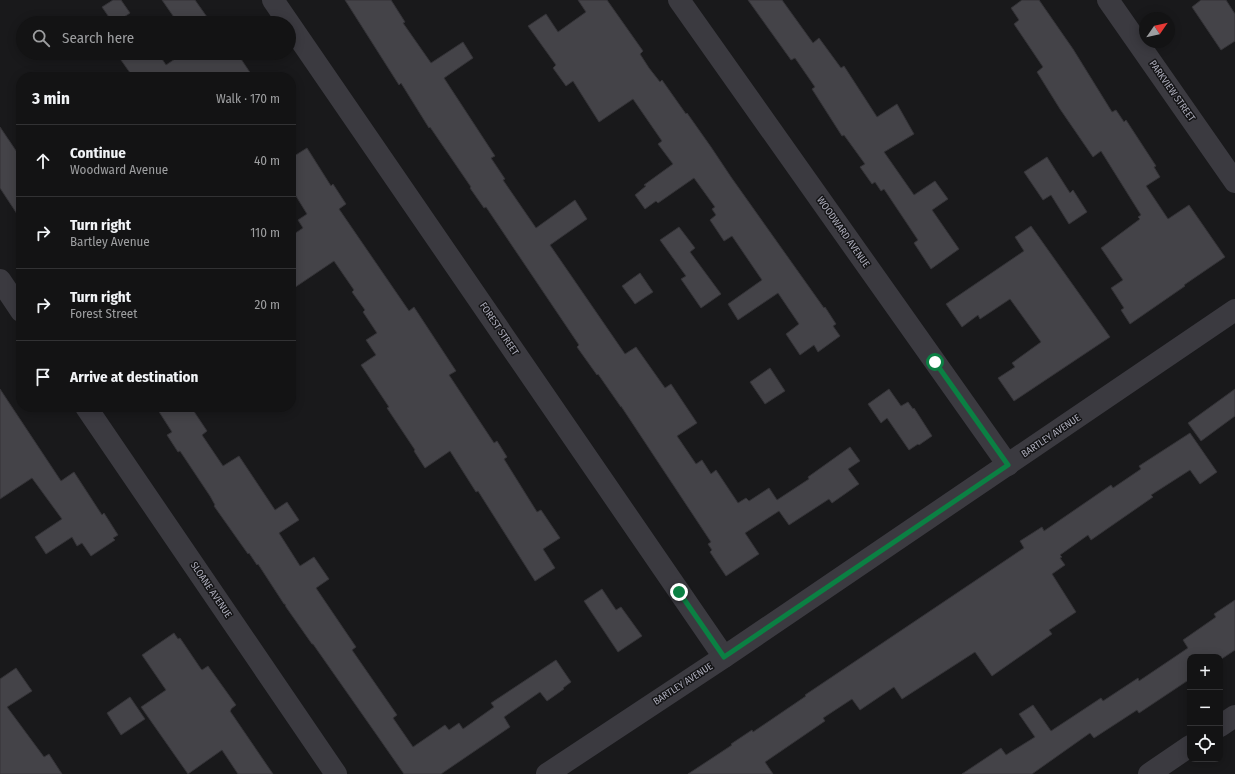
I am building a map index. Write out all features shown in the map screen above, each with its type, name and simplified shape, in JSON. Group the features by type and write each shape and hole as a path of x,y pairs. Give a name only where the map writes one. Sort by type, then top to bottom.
{"street":[{"name":"FOREST STREET","path":"273,0 284,16"},
{"name":"WOODWARD AVENUE","path":"679,0 1008,465"},
{"name":"PARKVIEW STREET","path":"1108,0 1235,182"},
{"name":"FOREST STREET","path":"296,34 724,657"},
{"path":"0,280 16,304"},
{"name":"BARTLEY AVENUE","path":"547,774 724,657 1235,310"},
{"name":"SLOANE AVENUE","path":"89,412 336,774"},
{"path":"1223,724 1235,716"},
{"path":"1149,774 1187,748"}],"building":[{"path":"113,0 121,0 130,13 126,16 108,16 102,7"},
{"path":"162,0 195,0 206,16 173,16"},
{"path":"345,0 391,0 405,22 403,23 431,63 463,42 473,58 444,78 495,156 491,158 505,179 503,180 536,228 575,200 587,219 550,245 625,354 636,347 665,388 671,384 697,423 677,436 696,464 702,460 711,474 716,470 738,503 746,498 749,501 769,488 777,500 809,479 808,477 850,447 860,461 848,469 859,484 832,503 829,499 789,525 779,511 745,533 759,554 726,576 710,552 712,550 708,544 711,542 621,406 577,347 579,345 486,207 484,208 470,188 471,187 430,127 429,128 401,83 399,85"},
{"path":"578,0 607,0 643,51 640,54 649,68 660,82 662,80 686,114 687,113 824,308 825,307 836,324 833,326 840,336 818,352 814,345 800,355 786,334 799,324 778,293 738,320 728,304 762,280 732,236 724,241 710,220 716,215 712,209 715,207 694,178 658,203 656,201 645,209 635,195 646,186 644,185 673,164 658,144 662,141 633,99 599,122 573,81 566,86 553,68 556,65 528,26 546,14 558,32 586,12"},
{"path":"748,0 782,0 813,43 819,38 841,68 844,66 877,117 897,104 914,134 884,152 914,195 935,181 948,199 932,210 959,249 931,269 914,243 918,240 884,189 881,191 875,182 872,184 860,167 865,164 844,135 842,136 812,89 815,87 795,58 791,60"},
{"path":"1022,0 1039,0 1073,49 1112,112 1116,110 1124,122 1126,120 1156,166 1154,167 1160,177 1146,186 1168,219 1189,205 1225,257 1130,324 1121,310 1124,308 1111,288 1123,280 1101,248 1140,219 1138,217 1141,215 1101,151 1093,157 1037,72 1043,67 1014,24 1019,20 1011,8"},
{"path":"1201,0 1226,0 1235,14 1235,41 1221,50 1192,7"},
{"path":"121,60 163,60 166,65 174,60 242,60 250,72 129,72"},
{"path":"0,127 16,151 16,212 0,188"},
{"path":"307,148 331,186 333,184 346,204 339,209 409,311 414,307 456,371 449,375 494,443 497,441 507,457 504,459 537,512 541,510 560,538 543,549 555,568 535,581 478,491 476,492 450,451 425,468 414,451 415,450 387,408 389,407 361,365 376,355 366,340 377,333 363,312 365,310 352,292 354,290 334,261 296,287 296,233 303,228 298,220 307,214 296,196 296,155"},
{"path":"1047,157 1070,193 1073,190 1087,212 1069,224 1051,195 1043,200 1024,172"},
{"path":"1031,226 1110,337 1014,401 998,378 1015,367 1012,363 1041,342 1010,299 980,319 978,315 962,327 946,304 1024,251 1015,237"},
{"path":"679,227 695,248 690,252 721,294 701,308 681,279 686,276 660,240"},
{"path":"640,273 653,292 635,304 622,286"},
{"path":"770,368 785,391 765,404 750,382"},
{"path":"0,389 61,481 74,472 102,515 104,513 118,535 113,538 115,540 91,556 82,543 77,546 72,537 46,554 35,537 62,519 32,478 0,499"},
{"path":"889,389 901,406 908,402 913,409 914,408 932,436 909,450 887,418 881,423 868,404"},
{"path":"1235,389 1235,416 1201,441 1188,423"},
{"path":"159,412 194,412 207,431 202,435 223,466 239,456 275,510 287,502 299,520 279,533 300,566 314,557 329,579 316,588 356,647 352,650 397,715 393,718 413,747 445,725 449,730 459,723 463,729 494,707 491,703 556,660 571,682 547,701 540,692 504,717 510,727 441,774 404,774 286,607 258,564 257,565 249,553 248,554 214,506 215,505 210,496 180,451 178,452 167,435 172,432"},
{"path":"1190,433 1217,472 1200,484 1190,470 1151,495 1153,497 1091,540 1088,535 1060,555 1062,557 1060,558 1065,565 1052,574 1076,612 1049,630 1052,634 992,676 975,652 902,699 894,687 860,710 852,699 823,718 825,721 765,762 773,774 688,774 752,730 753,732 806,696 805,695 1024,548 1020,541 1042,527 1044,531 1111,485 1113,488 1141,469 1139,466"},
{"path":"602,589 616,610 621,607 642,636 618,652 584,601"},
{"path":"1235,600 1235,650 1223,658 1223,654 1187,654 1187,681 1139,713 1137,710 1094,738 1090,733 1032,774 962,774 1001,748 1006,755 1035,737 1019,714 1033,705 1051,731 1101,698 1103,701 1138,678 1139,681 1188,648 1183,640 1216,617 1214,614"},
{"path":"174,633 178,639 180,638 202,670 208,666 236,705 230,711 273,774 238,774 222,750 188,774 141,707 166,690 142,655"},
{"path":"16,668 32,691 7,707 44,757 49,754 62,774 0,774 0,679"},
{"path":"130,697 145,719 121,735 107,713"}],"route":[{"path":"679,592 724,657 1008,465 935,362"}]}
